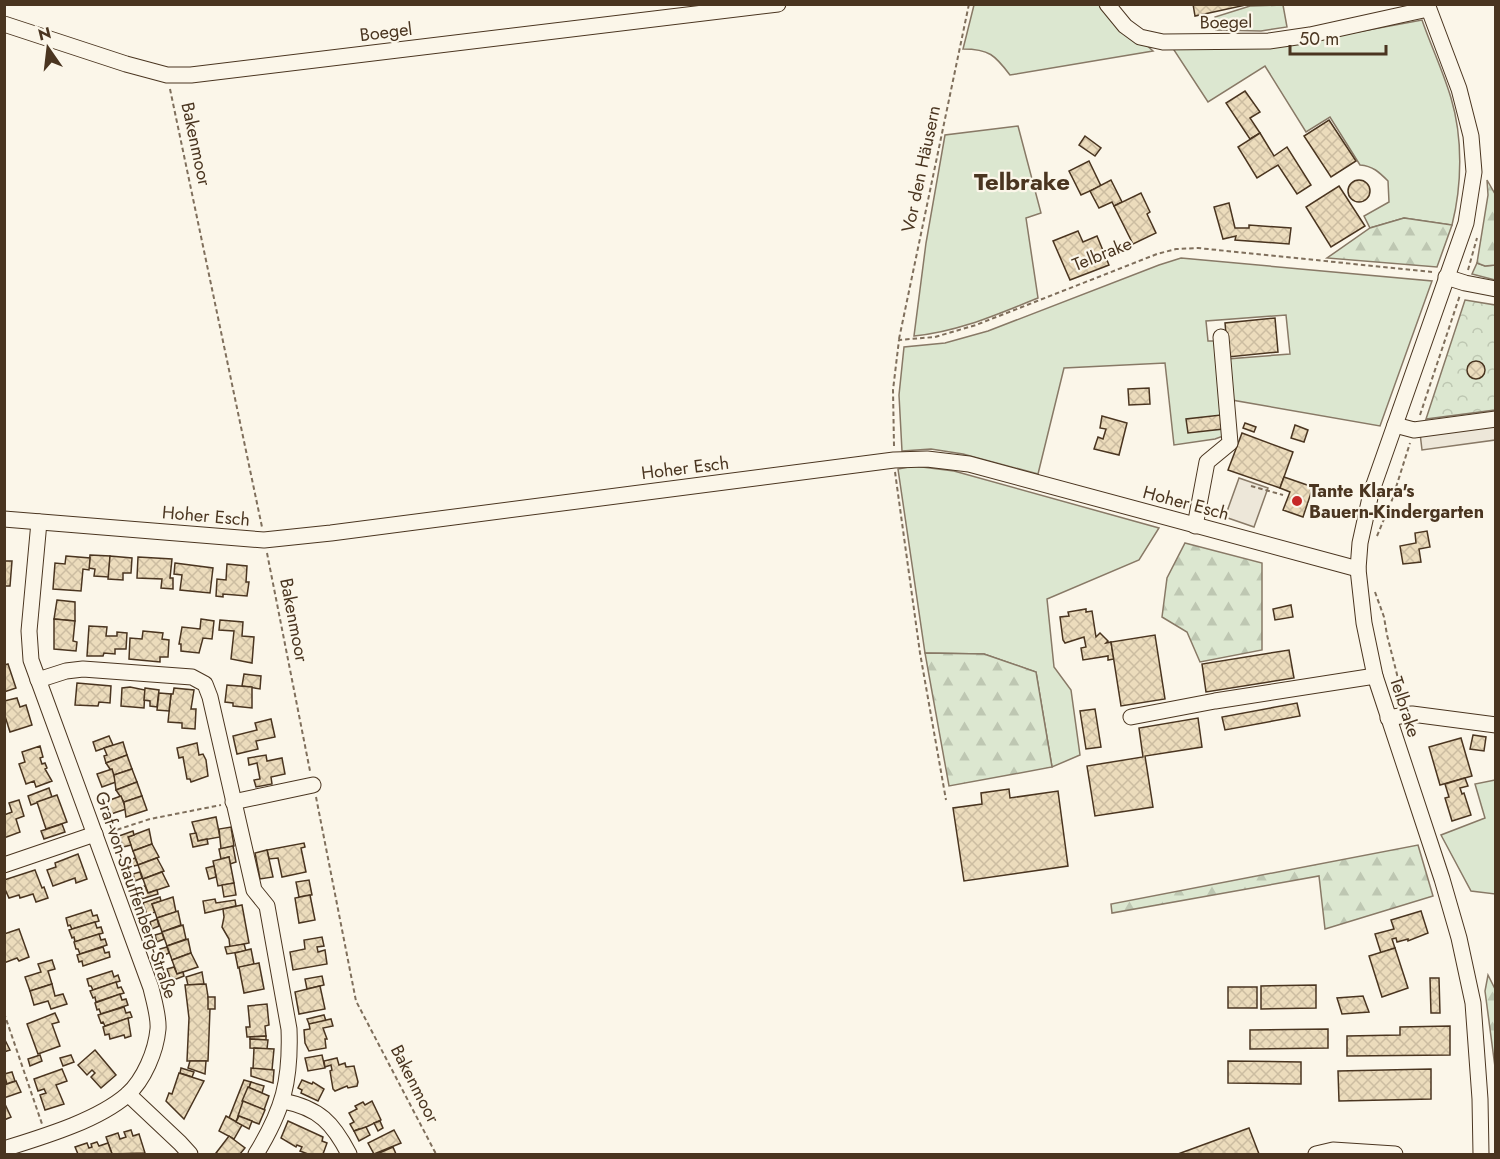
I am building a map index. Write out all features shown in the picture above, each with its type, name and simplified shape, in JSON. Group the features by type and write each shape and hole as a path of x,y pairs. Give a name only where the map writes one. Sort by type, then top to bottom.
{"street":[{"name":"Boegel","path":"4,24 126,64 167,75 190,75 778,4"},
{"name":"Boegel","path":"1107,4 1125,26 1140,37 1163,42 1269,41 1310,35 1428,7"},
{"name":"Telbrake","path":"1428,7 1459,89 1472,136 1474,172 1466,223 1371,493 1360,543 1358,569 1364,623 1375,676 1442,879 1459,938 1473,1003 1480,1088 1481,1155"},
{"path":"1446,277 1496,289"},
{"path":"1195,526 1207,462 1230,443 1221,337"},
{"path":"1395,425 1414,430 1496,419"},
{"name":"Hoher Esch","path":"4,519 264,540 894,460 927,459 969,464 1358,569"},
{"name":"Graf-von-Stauffenberg-Straße","path":"4,1149 46,1136 104,1110 128,1095 150,1063 158,1028 151,988 31,660 29,647 39,522"},
{"path":"38,680 66,671 83,669 192,677 205,684 210,697 254,890 267,906 289,1029 290,1046 283,1101 256,1155"},
{"path":"1131,717 1375,676"},
{"path":"1388,718 1412,714 1496,725"},
{"path":"232,795 313,785"},
{"path":"4,865 95,834"},
{"path":"128,1095 190,1155"},
{"path":"283,1101 301,1104 320,1114 340,1137 349,1155"},
{"path":"1316,1155 1333,1150 1395,1155"}],"path":[{"name":"Vor den Häusern","path":"899,340 969,4"},
{"name":"Bakenmoor","path":"167,75 264,540 356,1000 436,1155"},
{"name":"Telbrake","path":"899,340 935,337 976,325 1157,254 1176,249 1198,248 1384,267 1432,272 1446,277"},
{"path":"899,340 892,390 894,460 920,653 946,800"},
{"path":"1251,486 1283,495"},
{"path":"95,834 232,795"},
{"path":"4,1013 46,1136"}],"green space":[{"path":"1100,4 1153,51 1010,75 991,54 979,50 963,49 974,5"},
{"path":"1283,5 1287,27 1261,31 1216,30 1215,17 1250,6"},
{"path":"1422,20 1448,88 1458,129 1460,162 1458,194 1452,225 1404,218 1370,228 1364,216 1389,202 1388,181 1376,170 1360,165 1330,117 1306,132 1265,66 1208,102 1172,47 1341,35"},
{"path":"1018,126 1041,213 1026,218 1038,298 946,331 914,336 926,243 945,135"},
{"path":"1487,180 1495,194 1496,265 1485,266 1477,263 1488,195"},
{"path":"1404,218 1452,225 1437,267 1327,258 1370,228"},
{"path":"1181,258 1432,281 1380,426 1232,400 1227,359 1290,354 1286,315 1206,321 1208,341 1214,341 1226,435 1215,439 1174,445 1165,363 1064,368 1038,474 963,454 931,449 902,451 899,395 904,347 945,343 988,331"},
{"path":"1477,263 1485,266 1495,265 1495,280 1472,274"},
{"path":"1465,300 1495,305 1495,410 1426,419"},
{"path":"914,466 954,471 1159,528 1139,560 1047,599 1054,667 1071,690 1080,755 1052,767 1036,672 984,654 925,653 898,469"},
{"path":"1185,543 1262,563 1262,650 1200,662 1187,632 1162,617 1167,578"},
{"path":"925,653 984,654 1036,672 1052,767 949,786"},
{"path":"1496,780 1495,894 1471,891 1441,835 1485,818 1475,784"},
{"path":"1418,845 1433,896 1325,929 1319,876 1112,913 1111,904"},
{"path":"1488,975 1495,989 1495,1067 1485,991"}],"shaded area":[{"path":"1495,424 1495,440 1422,450 1420,433"},
{"path":"1239,478 1268,488 1254,527 1225,517"}],"building":[{"path":"1193,4 1246,4 1246,5 1195,16"},
{"path":"1245,91 1260,112 1250,118 1260,133 1250,139 1226,103"},
{"path":"1329,120 1356,161 1331,177 1304,136"},
{"path":"1260,133 1274,156 1287,147 1311,185 1297,194 1278,165 1257,178 1238,147"},
{"path":"1085,136 1101,148 1095,156 1079,145"},
{"path":"1089,161 1101,186 1081,195 1069,171"},
{"path":"1111,180 1122,202 1114,206 1112,202 1099,208 1090,191"},
{"path":"1359,180 1367,183 1370,191 1367,199 1359,202 1351,199 1348,191 1351,183"},
{"path":"1339,186 1365,226 1331,247 1306,207"},
{"path":"1141,193 1156,233 1133,244 1114,206"},
{"path":"1229,203 1235,228 1249,228 1249,225 1291,228 1289,244 1235,240 1236,236 1223,239 1214,207"},
{"path":"1078,231 1083,242 1097,236 1109,265 1070,280 1053,241"},
{"path":"1275,318 1278,352 1228,357 1225,323"},
{"path":"1476,361 1482,364 1485,370 1482,376 1476,379 1470,376 1467,370 1470,364"},
{"path":"1149,388 1150,404 1129,405 1128,389"},
{"path":"1221,415 1223,429 1188,433 1186,419"},
{"path":"1102,416 1127,423 1119,455 1094,449 1098,437 1103,439 1106,429 1100,428"},
{"path":"1245,423 1256,427 1254,432 1243,428"},
{"path":"1295,425 1308,430 1304,442 1291,438"},
{"path":"1242,433 1293,452 1280,488 1228,470"},
{"name":"Tante Klara's Bauern-Kindergarten","path":"1284,477 1313,487 1303,517 1283,510 1290,492 1280,488"},
{"path":"1427,531 1430,547 1419,549 1421,562 1403,564 1400,546 1416,543 1415,533"},
{"path":"90,555 110,556 109,577 94,576 95,569 89,568"},
{"path":"66,556 90,558 89,570 83,569 81,591 53,589 55,563 65,564"},
{"path":"110,556 132,558 131,573 123,573 123,580 108,579"},
{"path":"138,557 172,559 170,578 173,578 173,589 161,588 162,579 137,578"},
{"path":"4,561 12,561 10,586 4,586"},
{"path":"175,563 213,568 210,593 180,590 182,575 174,574"},
{"path":"227,564 247,566 246,582 249,582 247,596 223,594 223,597 216,596 217,579 226,580"},
{"path":"57,600 75,602 75,621 54,619"},
{"path":"1291,605 1293,617 1275,620 1273,609"},
{"path":"1086,609 1086,612 1092,611 1096,637 1100,633 1108,641 1106,643 1111,642 1114,659 1108,660 1108,656 1083,660 1081,648 1086,647 1084,637 1065,643 1063,640 1060,617 1069,616 1068,612"},
{"path":"54,619 75,621 73,641 77,642 76,651 54,649"},
{"path":"201,619 214,621 212,639 203,638 199,653 181,651 181,644 179,644 182,627 200,629"},
{"path":"220,620 243,622 242,636 254,637 252,663 231,659 234,631 219,630"},
{"path":"89,626 107,627 106,636 117,636 117,632 127,633 126,649 115,649 115,654 87,656"},
{"path":"143,631 163,633 162,639 169,640 168,657 160,657 160,662 129,659 130,638 142,639"},
{"path":"1155,635 1165,699 1121,706 1111,642"},
{"path":"1289,650 1294,678 1206,692 1202,664"},
{"path":"8,664 16,688 4,692 4,665"},
{"path":"244,674 261,676 260,689 242,686"},
{"path":"77,683 111,686 110,703 99,702 98,706 75,705"},
{"path":"227,685 252,687 252,708 233,706 233,703 225,702"},
{"path":"122,688 145,690 144,708 121,706"},
{"path":"145,688 159,690 157,707 150,706 150,701 144,700"},
{"path":"174,688 194,690 191,709 196,709 195,729 182,728 182,723 168,722 171,694"},
{"path":"159,693 171,694 169,711 157,710"},
{"path":"17,698 20,707 26,705 32,725 10,732 4,713 4,701"},
{"path":"1297,703 1300,716 1225,730 1222,717"},
{"path":"1095,709 1101,747 1086,749 1080,711"},
{"path":"1198,718 1202,747 1145,756 1153,807 1095,816 1087,766 1143,757 1139,728"},
{"path":"271,719 275,737 256,741 258,749 237,754 233,736 257,730 255,723"},
{"path":"1473,735 1486,737 1484,751 1470,749"},
{"path":"109,736 113,745 96,751 93,742"},
{"path":"1461,738 1472,776 1440,785 1429,747"},
{"path":"123,742 127,755 106,763 104,756 107,755 104,748"},
{"path":"197,743 199,755 203,754 206,760 208,776 191,782 187,779 183,757 179,758 177,748"},
{"path":"40,746 42,764 45,763 47,768 45,769 52,781 36,787 34,781 26,784 19,764 25,762 22,752"},
{"path":"127,755 132,769 114,775 106,763"},
{"path":"266,755 267,761 282,758 285,774 271,777 272,784 256,787 254,780 260,779 257,763 249,765 248,758"},
{"path":"112,769 116,782 102,787 97,774"},
{"path":"132,769 137,782 116,790 114,775"},
{"path":"1465,778 1468,786 1460,788 1462,794 1464,793 1471,815 1452,821 1445,798 1449,797 1445,784"},
{"path":"137,782 142,796 124,802 116,790"},
{"path":"49,788 52,797 31,805 28,796"},
{"path":"1009,789 1010,798 1058,791 1068,866 964,881 953,808 982,804 981,793"},
{"path":"57,795 67,822 46,829 37,802"},
{"path":"121,796 126,809 111,814 107,801"},
{"path":"142,796 147,810 126,817 124,802"},
{"path":"19,800 24,816 16,819 20,832 4,838 4,815 12,812 9,803"},
{"path":"216,817 220,837 198,841 192,822"},
{"path":"62,824 65,832 44,839 41,831"},
{"path":"231,827 234,846 221,849 219,829"},
{"path":"149,829 152,844 133,851 128,837"},
{"path":"133,831 134,835 128,837 131,845 123,847 119,836"},
{"path":"196,833 198,841 207,839 208,844 193,847 190,834"},
{"path":"304,843 305,847 301,848 306,872 282,877 278,858 269,859 267,850"},
{"path":"152,844 159,857 138,865 133,851"},
{"path":"233,846 236,862 230,864 229,857 221,859 219,849"},
{"path":"267,850 273,877 260,879 255,853"},
{"path":"78,854 87,879 76,883 75,878 53,886 47,870 56,867 55,863"},
{"path":"229,857 234,883 218,886 213,861"},
{"path":"135,858 138,865 130,867 128,861"},
{"path":"157,858 164,871 143,879 138,865"},
{"path":"214,866 216,877 209,879 206,868"},
{"path":"35,870 48,898 36,902 33,894 20,898 19,895 9,898 4,887 4,880"},
{"path":"140,872 142,878 135,881 133,874"},
{"path":"162,872 169,886 148,893 143,879"},
{"path":"309,880 312,895 299,897 296,882"},
{"path":"234,883 236,895 224,897 222,885"},
{"path":"145,886 148,893 157,890 158,894 141,899 138,888"},
{"path":"310,895 315,920 299,923 295,898"},
{"path":"160,897 161,901 152,904 155,912 147,915 143,903"},
{"path":"173,897 176,912 157,918 152,904"},
{"path":"215,899 216,903 235,900 236,906 205,913 203,901"},
{"path":"242,905 249,943 230,947 229,939 222,927 223,909"},
{"path":"91,910 93,916 97,915 99,921 72,929 70,925 68,926 66,918"},
{"path":"178,911 181,925 162,932 157,918"},
{"path":"1421,911 1428,933 1408,941 1408,939 1397,942 1396,938 1392,939 1395,948 1381,953 1375,934 1394,929 1391,920"},
{"path":"157,919 159,926 152,929 150,922"},
{"path":"95,922 97,928 101,927 103,933 75,942 69,930"},
{"path":"183,925 186,939 167,946 162,932"},
{"path":"19,929 29,957 19,961 17,958 4,963 4,934"},
{"path":"162,933 164,939 157,942 155,935"},
{"path":"99,934 101,940 105,939 107,945 80,954 74,942"},
{"path":"322,937 324,946 317,947 318,952 325,950 327,964 293,970 290,952 305,949 304,940"},
{"path":"188,939 191,953 172,960 167,946"},
{"path":"244,944 246,951 227,954 225,947"},
{"path":"103,947 105,953 109,952 110,957 83,966 82,961 79,962 77,955"},
{"path":"167,947 169,953 162,956 160,949"},
{"path":"1395,948 1408,988 1382,997 1369,956"},
{"path":"251,949 254,964 238,968 235,953"},
{"path":"191,953 198,967 177,974 172,960"},
{"path":"52,960 55,969 48,971 52,984 30,991 25,977 41,972 38,964"},
{"path":"259,963 264,989 244,993 239,967"},
{"path":"174,967 177,974 183,972 184,976 171,981 167,969"},
{"path":"112,971 114,977 118,975 120,981 93,990 89,986 87,979"},
{"path":"202,972 204,984 188,985 186,977"},
{"path":"322,976 324,985 307,989 305,979"},
{"path":"1430,978 1439,978 1440,1013 1431,1013"},
{"path":"116,982 118,988 121,987 124,993 96,1002 90,991"},
{"path":"52,984 55,996 63,994 67,1004 51,1009 48,1001 34,1005 30,991"},
{"path":"206,984 210,1009 208,1061 187,1061 189,1018 185,985"},
{"path":"1316,985 1316,1008 1261,1009 1261,986"},
{"path":"320,986 325,1009 299,1014 295,992"},
{"path":"1228,987 1257,987 1257,1008 1228,1008"},
{"path":"120,994 122,1000 126,999 128,1005 101,1014 99,1009 97,1010 95,1003"},
{"path":"1363,996 1369,1012 1342,1014 1337,998"},
{"path":"208,997 215,997 215,1009 208,1009"},
{"path":"267,1004 269,1025 265,1026 266,1036 247,1037 246,1027 250,1027 248,1006"},
{"path":"124,1007 126,1013 130,1012 132,1017 105,1026 103,1022 101,1023 98,1015"},
{"path":"55,1013 59,1022 52,1024 60,1046 38,1054 27,1024"},
{"path":"324,1015 326,1021 309,1024 307,1019"},
{"path":"128,1018 131,1036 125,1038 124,1035 110,1039 109,1034 105,1035 103,1027"},
{"path":"331,1019 333,1026 323,1028 327,1039 325,1039 326,1048 309,1051 305,1043 304,1030 310,1029 309,1024"},
{"path":"1450,1026 1450,1055 1347,1056 1347,1036 1400,1035 1400,1027"},
{"path":"1328,1029 1328,1048 1250,1049 1250,1030"},
{"path":"266,1036 266,1040 250,1039 250,1037"},
{"path":"4,1038 10,1050 4,1052"},
{"path":"250,1039 268,1040 267,1049 250,1048"},
{"path":"254,1048 274,1049 272,1070 253,1069"},
{"path":"95,1050 116,1075 101,1088 91,1077 95,1073 92,1070 87,1075 78,1065"},
{"path":"40,1055 42,1061 30,1066 28,1059"},
{"path":"71,1055 74,1062 63,1066 60,1058"},
{"path":"322,1055 325,1068 308,1071 305,1058"},
{"path":"337,1058 339,1065 345,1063 346,1067 354,1066 357,1086 348,1088 347,1086 335,1091 333,1089 331,1065 325,1067 324,1061"},
{"path":"190,1061 206,1061 205,1074 188,1068"},
{"path":"1228,1061 1301,1062 1301,1084 1228,1083"},
{"path":"181,1068 194,1072 192,1077 180,1073"},
{"path":"251,1068 274,1070 273,1083 251,1076"},
{"path":"62,1069 67,1081 56,1085 64,1104 45,1110 40,1095 46,1093 44,1089 38,1091 34,1079"},
{"path":"1431,1069 1431,1099 1339,1101 1338,1071"},
{"path":"12,1072 15,1081 7,1084 4,1074"},
{"path":"179,1073 204,1081 184,1119 166,1101 169,1093 172,1094"},
{"path":"244,1080 251,1082 236,1122 229,1118"},
{"path":"302,1080 312,1084 313,1082 324,1089 318,1101 301,1093 302,1090 298,1088"},
{"path":"16,1081 21,1092 4,1098 4,1085"},
{"path":"251,1082 264,1086 262,1093 249,1088"},
{"path":"248,1087 269,1096 264,1110 242,1101"},
{"path":"243,1101 265,1110 259,1124 238,1116"},
{"path":"372,1101 381,1120 354,1131 350,1124 354,1122 349,1113 357,1109 355,1106 363,1102 365,1105"},
{"path":"4,1102 11,1117 4,1120"},
{"path":"226,1116 242,1125 234,1139 219,1131"},
{"path":"239,1116 252,1121 249,1129 236,1122"},
{"path":"288,1121 323,1137 322,1141 327,1143 323,1154 308,1154 300,1151 302,1147 297,1145 296,1147 281,1138"},
{"path":"380,1121 383,1128 378,1131 374,1123"},
{"path":"366,1127 370,1135 359,1141 354,1131"},
{"path":"1249,1128 1259,1154 1178,1154"},
{"path":"131,1130 133,1136 139,1134 145,1153 112,1154 106,1137 118,1133 120,1139 126,1137 124,1132"},
{"path":"394,1130 401,1143 374,1154 368,1143"},
{"path":"229,1136 245,1148 240,1154 216,1153"},
{"path":"97,1142 99,1146 108,1143 112,1154 78,1154 75,1147 87,1143 89,1148 92,1147 91,1144"},
{"path":"393,1147 396,1154 377,1154"}],"place":[{"name":"Tante Klara's Bauern-Kindergarten","path":"1297,501"}],"district":[{"name":"Telbrake","path":"1022,182"}]}
